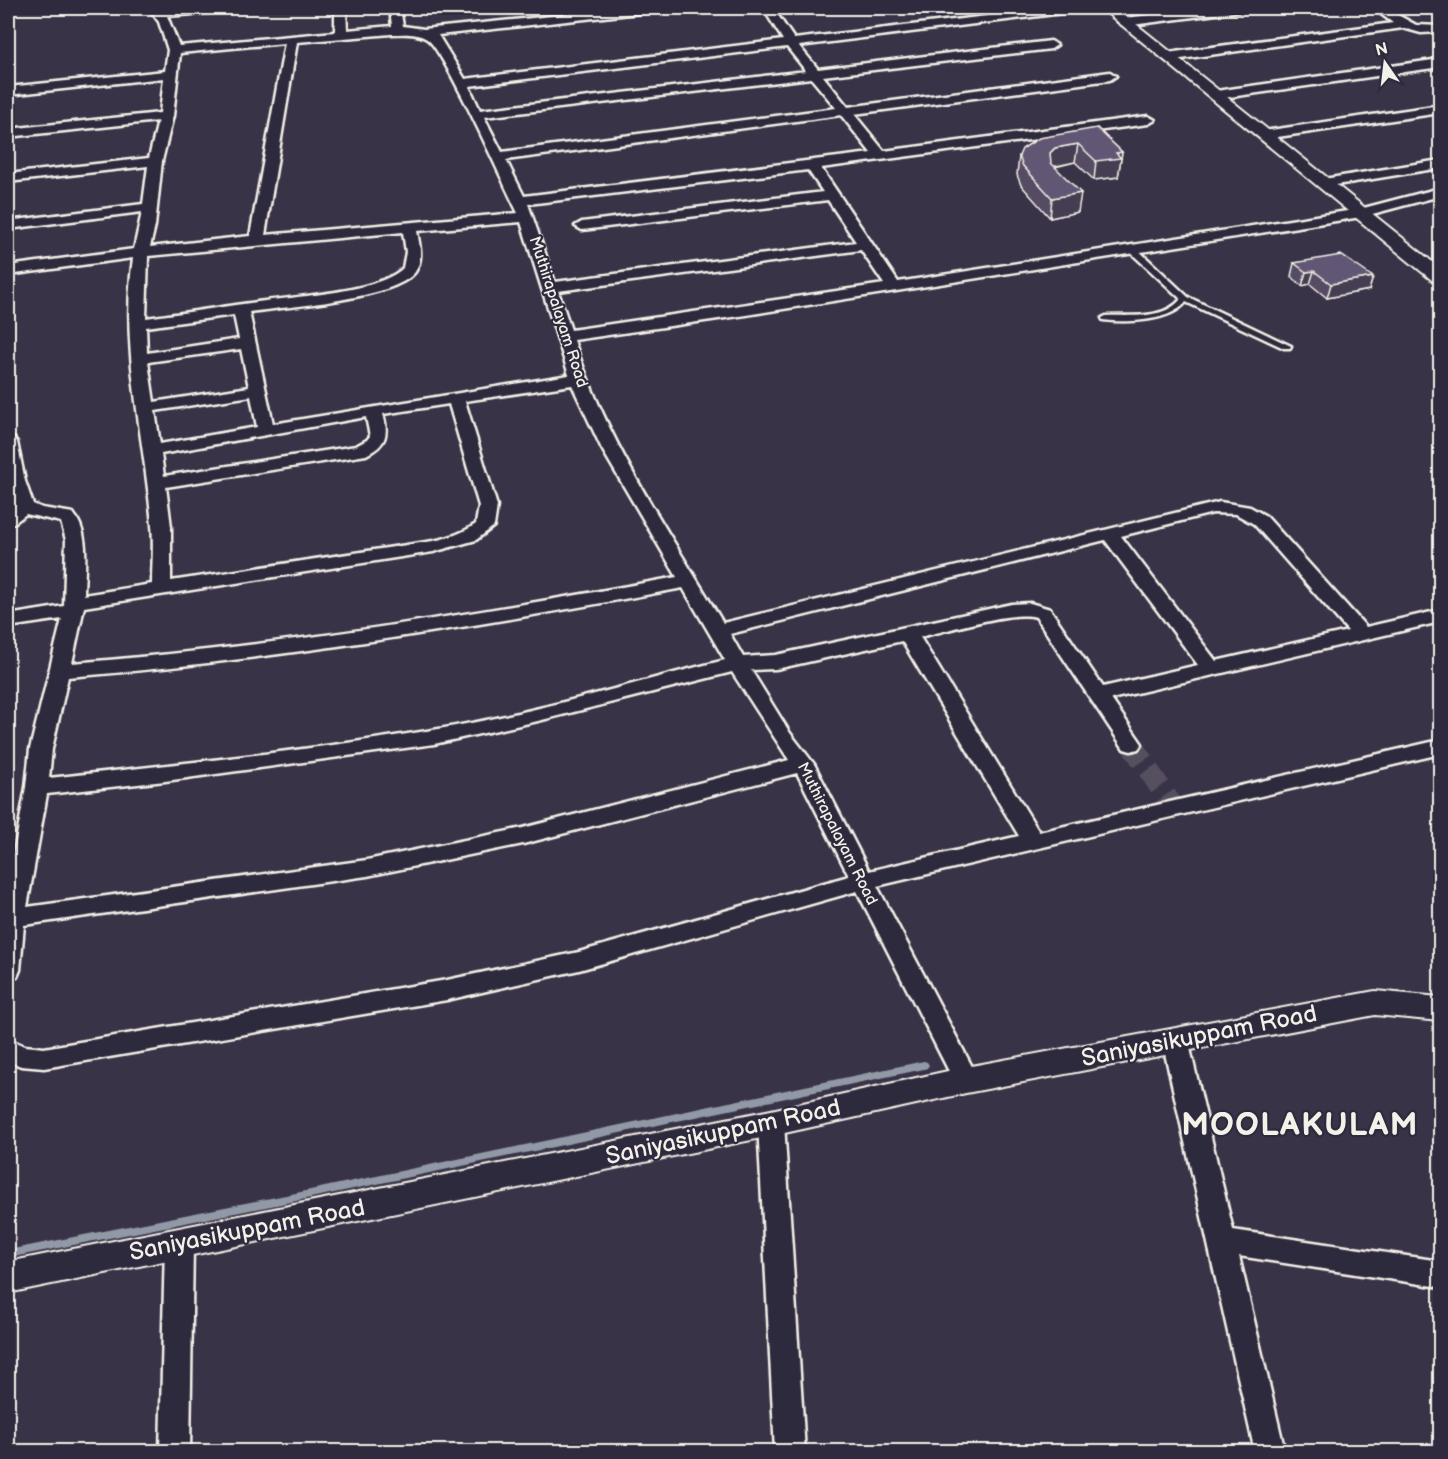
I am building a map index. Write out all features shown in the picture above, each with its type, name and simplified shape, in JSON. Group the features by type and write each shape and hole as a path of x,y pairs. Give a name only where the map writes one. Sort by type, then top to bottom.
{"street":[{"path":"161,588 162,527 138,359 137,324 141,252 150,207 155,161 166,116 174,50 157,10 236,8"},
{"path":"340,8 340,34"},
{"path":"395,8 398,30"},
{"path":"174,50 398,30 424,33 658,8"},
{"path":"768,8 791,44 880,155"},
{"path":"461,83 1079,8"},
{"path":"1108,8 1440,278"},
{"path":"1124,22 1240,8"},
{"path":"1377,8 1403,25 1424,30 1440,29"},
{"path":"1167,57 1403,25"},
{"name":"Muthirapalayam Road","path":"424,33 438,43 461,83 523,209 551,287 578,379 611,449 736,664 783,738 803,764 861,881 966,1080"},
{"path":"257,240 292,38"},
{"path":"476,114 1051,45"},
{"path":"1216,95 1440,63"},
{"path":"8,91 171,74"},
{"path":"496,157 1110,76"},
{"path":"1264,135 1440,109"},
{"path":"8,133 166,116"},
{"path":"8,271 141,252 409,226 811,164 1148,120"},
{"path":"8,178 155,161"},
{"path":"811,164 863,245 893,286"},
{"path":"1324,183 1440,164"},
{"path":"565,336 1361,213 1440,192"},
{"path":"582,226 831,195"},
{"path":"8,225 150,207"},
{"path":"137,324 364,290 388,282 405,274 412,266 414,256 409,226"},
{"path":"551,287 863,245"},
{"path":"241,309 266,431"},
{"path":"138,359 248,343"},
{"path":"151,451 373,411 578,379"},
{"path":"145,408 258,390"},
{"path":"8,621 161,588 442,545 476,534 485,526 488,506 456,398"},
{"path":"156,483 360,451 374,446 377,440 379,432 373,411"},
{"path":"8,442 12,481 25,507 38,513 60,514 67,517 72,523 75,540 75,606 41,748 8,970"},
{"path":"8,519 25,507"},
{"path":"718,631 1214,508 1235,507 1260,520 1362,634"},
{"path":"1110,534 1210,669"},
{"path":"61,671 131,666 323,644 539,609 688,581"},
{"path":"37,787 229,765 434,737 538,714 736,664 776,662 1012,610 1029,609 1043,612 1131,744"},
{"path":"1098,695 1440,616"},
{"path":"908,634 1033,841"},
{"path":"8,1049 21,1056 44,1058 447,990 579,961 861,881 1440,747"},
{"path":"14,918 367,867 535,833 803,764"},
{"name":"Saniyasikuppam Road","path":"8,1278 771,1123 966,1080 1175,1040 1375,1003 1440,1010"},
{"path":"1175,1040 1270,1452"},
{"path":"771,1123 790,1452"},
{"path":"1221,1241 1440,1274"},
{"path":"175,1452 179,1244"}],"lane":[{"path":"1131,248 1185,299 1287,346"},
{"path":"1106,318 1170,312 1181,307 1185,299"}],"building":[{"path":"1097,128 1122,152 1116,153 1121,158 1096,161 1078,144 1055,148 1050,153 1051,163 1081,193 1052,198 1023,166 1019,156 1022,149 1039,138"},
{"path":"1341,255 1373,277 1331,284 1314,271 1306,272 1294,263"}],"waterway":[{"path":"8,1254 296,1197 924,1065"}],"tunnel":[{"path":"1131,744 1174,808"}],"district":[{"name":"MOOLAKULAM","path":"1300,1125"}]}
